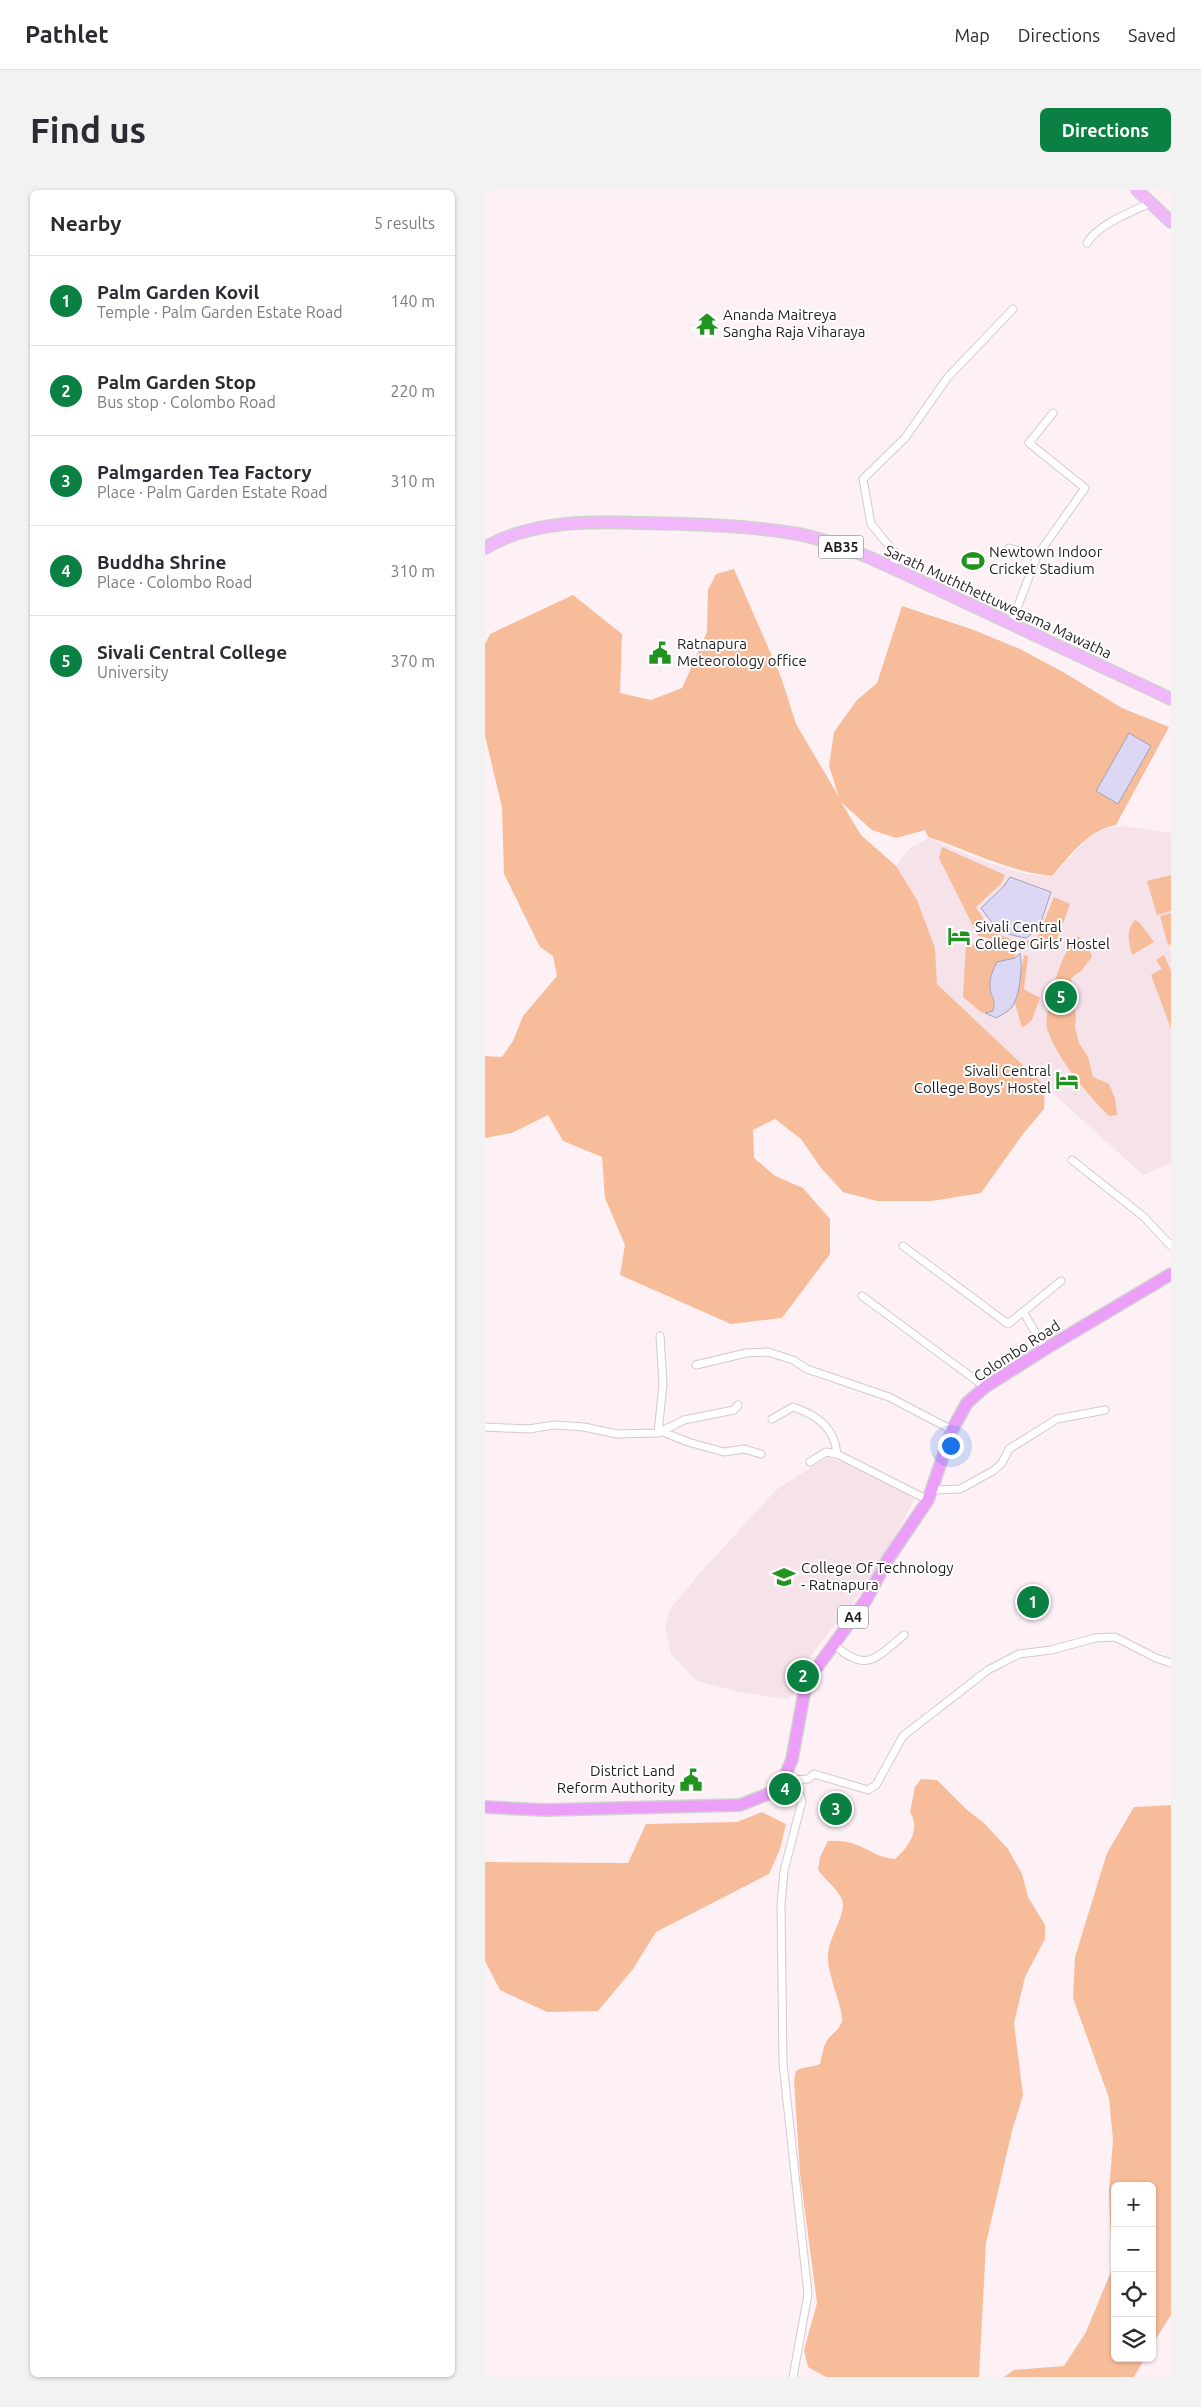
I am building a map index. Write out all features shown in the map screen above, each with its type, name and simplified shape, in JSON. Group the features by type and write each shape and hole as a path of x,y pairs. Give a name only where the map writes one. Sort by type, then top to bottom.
{"highway":[{"name":"Colombo Road","path":"485,1807 545,1810 740,1805 773,1792 789,1777 804,1694 813,1672 866,1600 888,1559 930,1495 952,1430 967,1403 985,1387 1045,1349 1171,1274"}],"main road":[{"path":"1137,190 1171,222"},
{"name":"Sarath Muththettuwegama Mawatha","path":"485,548 493,543 535,529 601,522 722,526 799,534 838,546 893,569 1171,699"}],"street":[{"path":"1087,243 1091,236 1121,216 1150,203"},
{"path":"893,569 895,553 871,524 863,479 905,438 948,377 1013,309"},
{"path":"1011,624 1037,556 1085,488 1029,443 1053,413"},
{"path":"1009,548 1037,556"},
{"path":"1072,1160 1144,1217 1171,1246"},
{"path":"903,1246 1008,1324 1024,1313 1061,1281"},
{"path":"862,1296 985,1387"},
{"path":"1024,1313 1045,1349"},
{"path":"660,1336 663,1384 658,1416 661,1432"},
{"path":"696,1365 746,1353 768,1352 793,1360 807,1369 889,1397 952,1430"},
{"path":"661,1432 685,1420 734,1410 738,1405"},
{"path":"772,1419 793,1407 804,1410 830,1429 836,1441 837,1454"},
{"path":"810,1462 826,1452 837,1454 930,1495 960,1489 993,1471 1002,1463 1009,1449 1057,1419 1105,1410"},
{"path":"485,1427 529,1429 554,1425 584,1427 617,1434 661,1432 724,1452 744,1448 761,1454"},
{"path":"833,1644 849,1658 862,1662 880,1655 904,1635"},
{"path":"789,1777 808,1779 814,1774 868,1790 876,1785 903,1736 988,1670 1019,1654 1051,1650 1095,1638 1115,1637 1156,1658 1171,1663"},
{"path":"789,1777 797,1784 802,1801 783,1871 781,1905 783,2064 808,2294 793,2377"}],"shaded area":[{"path":"734,569 781,677 796,724 839,797 829,766 834,732 857,700 877,683 902,606 974,630 1020,649 1063,672 1122,708 1169,727 1116,825 1105,828 1088,838 1052,876 1019,870 989,860 928,837 925,830 896,838 872,830 841,802 861,835 896,866 917,900 935,948 937,984 1045,1086 1044,1109 1023,1134 981,1193 932,1201 877,1201 843,1192 821,1168 801,1139 775,1119 753,1130 754,1158 775,1176 803,1188 830,1219 830,1254 782,1318 731,1324 620,1275 625,1245 605,1198 602,1157 563,1141 548,1115 512,1133 485,1138 485,1056 502,1057 513,1041 523,1016 557,976 553,956 540,947 504,874 502,807 485,736 485,644 490,634 573,595 622,634 620,693 651,700 682,688 707,632 708,590 716,574"},
{"path":"1129,733 1151,746 1118,804 1096,791"},
{"path":"1123,826 1171,833 1171,1163 1143,1175 937,984 935,948 917,900 896,866 909,849 928,838 983,861 1025,874 1052,877 1088,838 1105,829"},
{"path":"942,847 1005,875 1001,884 976,907 992,929 1004,937 1030,941 1030,947 978,936 939,858"},
{"path":"1171,875 1171,911 1157,915 1147,881"},
{"path":"1010,877 1051,892 1039,928 1026,938 999,929 981,908 1004,886"},
{"path":"1054,897 1070,904 1054,948 1034,946"},
{"path":"1171,913 1171,944 1168,945 1160,916"},
{"path":"1135,920 1140,923 1154,942 1132,955 1129,932"},
{"path":"1078,936 1089,947 1092,957 1081,971 1071,978 1076,1018 1075,1027 1079,1043 1088,1057 1093,1077 1109,1084 1115,1098 1117,1115 1109,1116 1083,1087 1058,1053 1047,1029 1049,1003 1062,961"},
{"path":"966,943 1015,952 1015,958 997,962 991,975 990,985 994,1000 993,1011 982,1013 963,997"},
{"path":"1020,953 1020,981 1015,1002 1012,1007 996,1018 985,1013 993,1011 994,1000 990,981 997,962 1015,958"},
{"path":"1024,955 1028,956 1024,989 1040,998 1032,1020 1022,1028 1015,1003"},
{"path":"1164,955 1171,971 1171,1029 1151,975 1162,969 1156,960"},
{"name":"College Of Technology - Ratnapura","path":"827,1457 861,1469 913,1496 914,1500 871,1580 814,1651 801,1671 795,1692 791,1697 786,1699 739,1692 697,1681 671,1654 665,1625 671,1608 699,1574 776,1490"},
{"path":"921,1779 937,1780 967,1810 983,1822 1008,1849 1022,1874 1028,1897 1045,1925 1045,1939 1025,1977 1014,2023 1023,2095 1012,2131 986,2243 979,2377 826,2377 808,2367 804,2350 817,2303 800,2174 794,2080 796,2071 820,2064 826,2042 838,2029 842,2021 841,2009 830,1974 828,1952 841,1917 843,1904 840,1895 818,1870 820,1857 828,1841 839,1841 857,1845 886,1858 895,1859 905,1849 914,1831 913,1818 910,1812 915,1787"},
{"path":"1171,1805 1171,2315 1156,2339 1156,2182 1111,2182 1111,2243 1109,2191 1113,2140 1109,2098 1073,1998 1075,1957 1107,1853 1134,1807"},
{"path":"762,1812 786,1824 780,1849 769,1874 656,1932 633,1969 598,2011 547,2012 500,1990 485,1961 485,1862 628,1863 646,1824 737,1822"},
{"path":"1111,2271 1111,2362 1143,2362 1134,2377 1004,2377 1014,2370 1064,2366 1086,2332"}],"place":[{"name":"Ananda Maitreya Sangha Raja Viharaya","path":"707,324"},
{"name":"Newtown Indoor Cricket Stadium","path":"973,561"},
{"name":"Ratnapura Meteorology office","path":"660,653"},
{"name":"Sivali Central College Girls' Hostel","path":"959,936"},
{"name":"Sivali Central College","path":"1061,997"},
{"name":"Sivali Central College Boys' Hostel","path":"1067,1080"},
{"name":"College Of Technology - Ratnapura","path":"784,1577"},
{"name":"Palm Garden Kovil","path":"1033,1602"},
{"name":"Palm Garden Stop","path":"803,1676"},
{"name":"District Land Reform Authority","path":"691,1780"},
{"name":"Buddha Shrine","path":"785,1789"},
{"name":"Palmgarden Tea Factory","path":"836,1809"}]}
